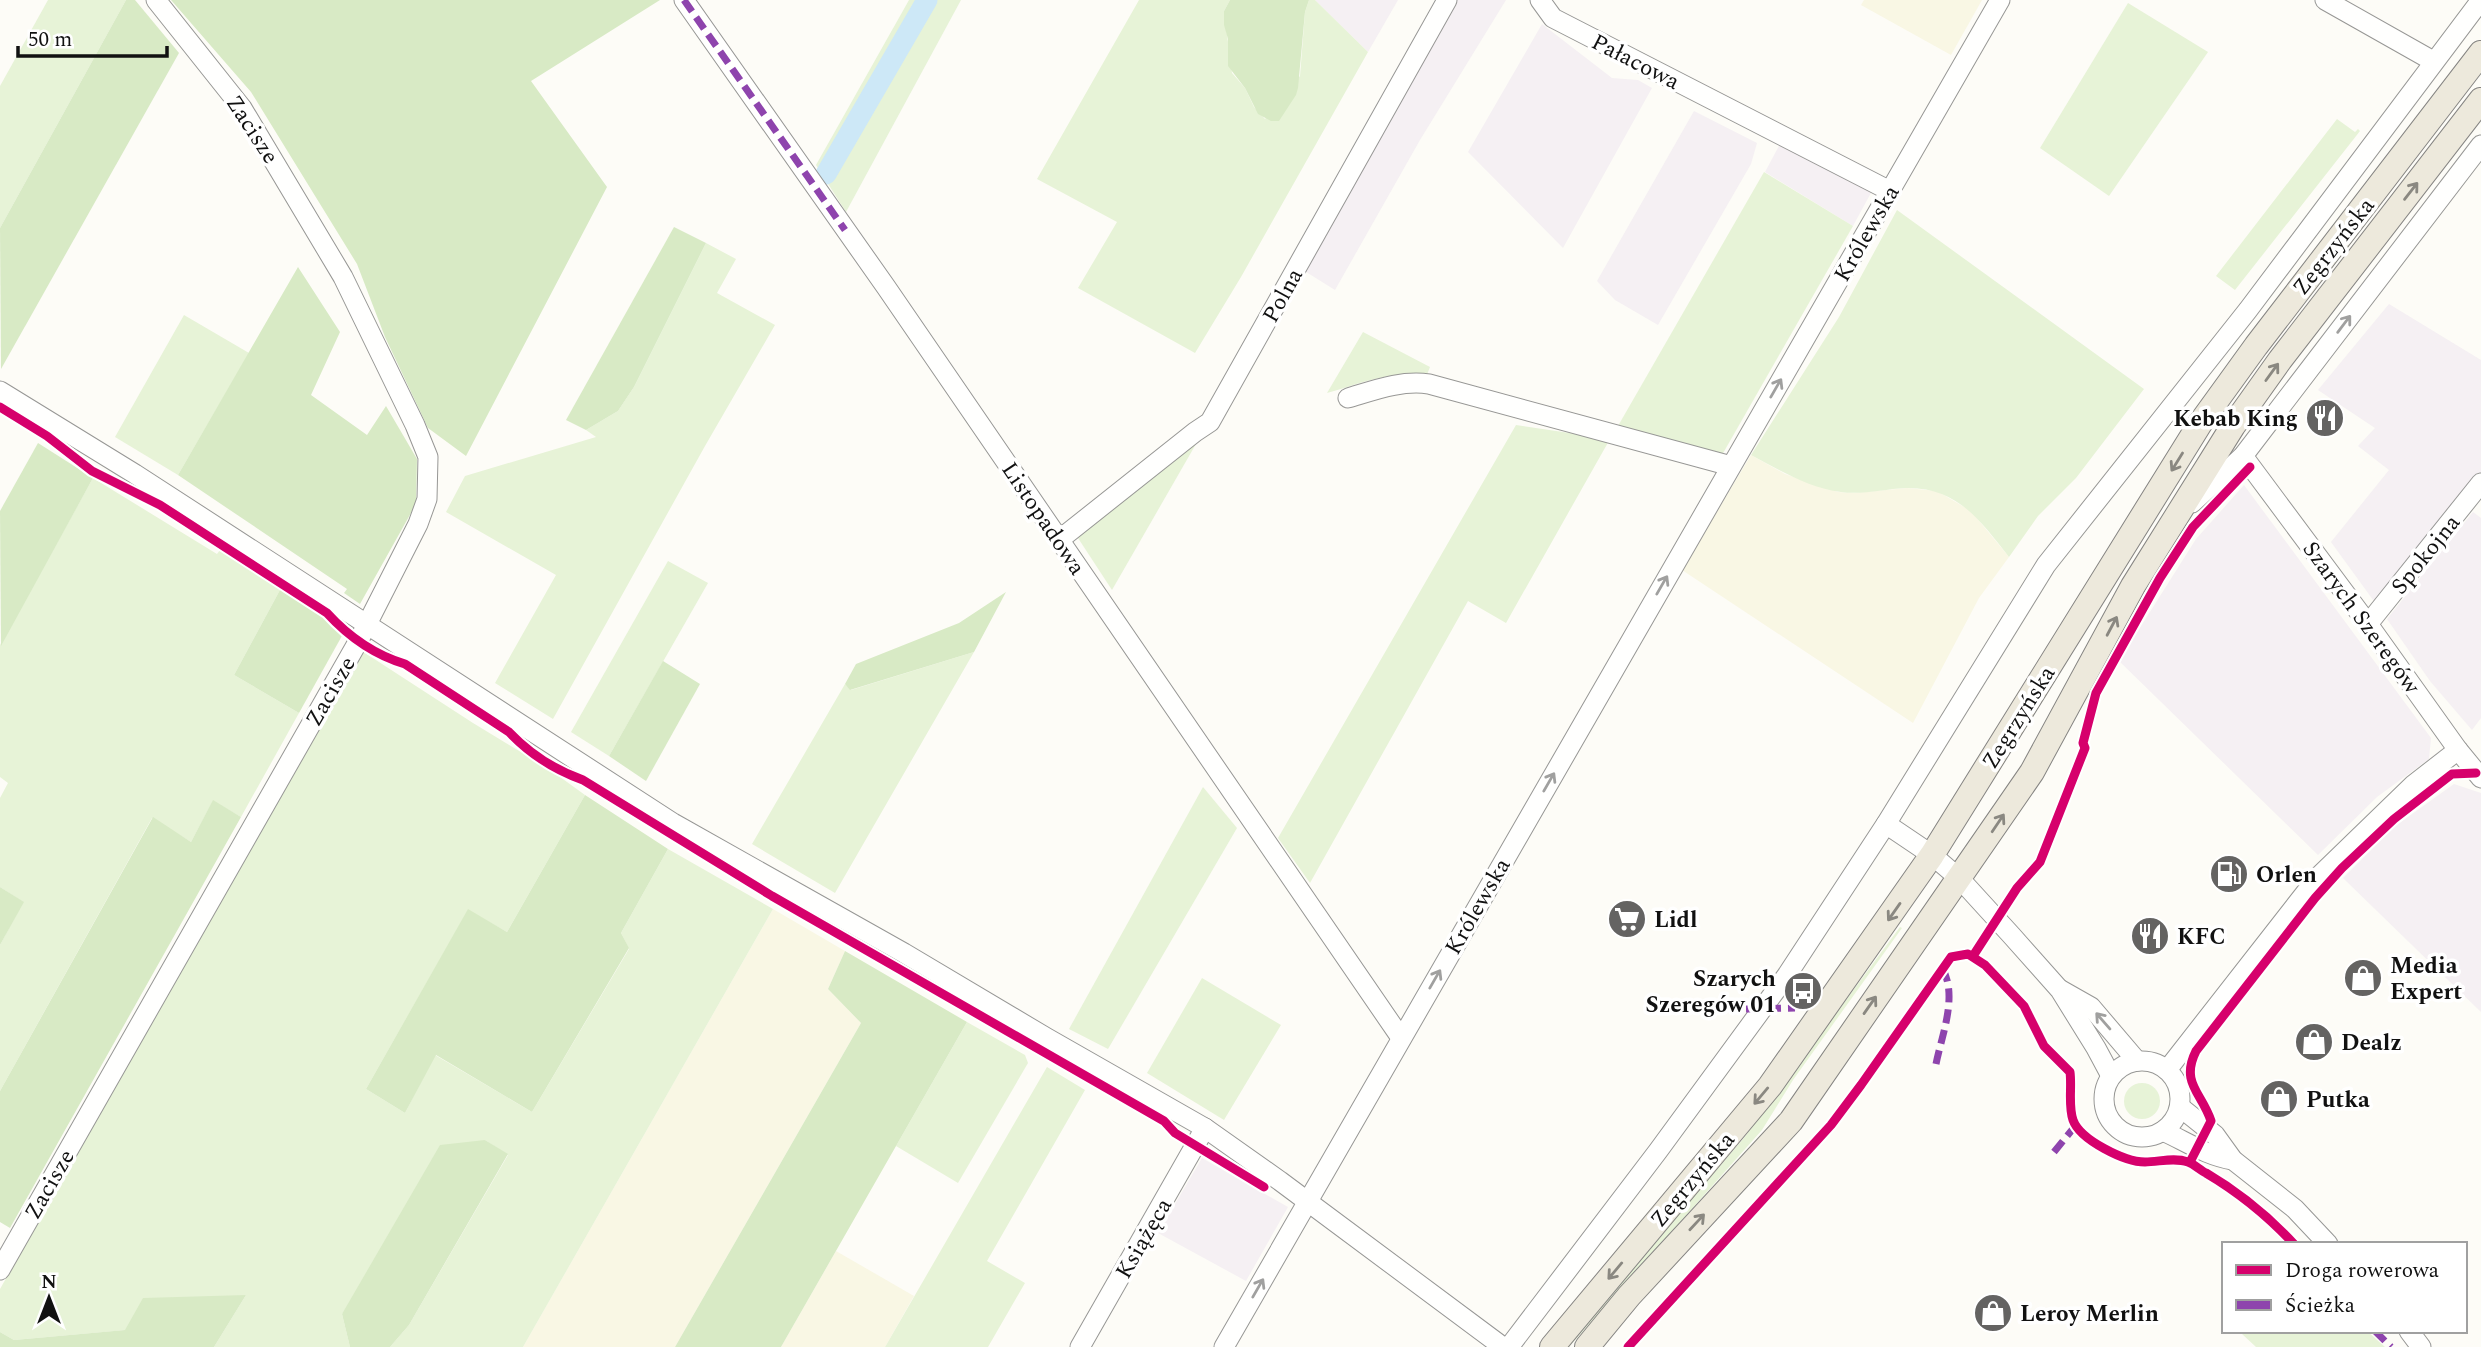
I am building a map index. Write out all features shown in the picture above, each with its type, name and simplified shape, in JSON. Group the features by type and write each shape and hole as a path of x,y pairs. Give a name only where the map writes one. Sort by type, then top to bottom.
{"main road":[{"name":"Zegrzyńska","path":"1552,1347 1770,1086 1932,855 2202,422 2256,346 2481,53"},
{"name":"Zegrzyńska","path":"1587,1347 1629,1296 1790,1121 2032,772 2133,586 2233,426 2280,360 2481,100"}],"street":[{"name":"Zacisze","path":"0,1270 366,623 418,524 427,499 428,457 343,277 242,107 156,0"},
{"name":"Listopadowa","path":"684,0 886,287 1401,1038"},
{"name":"Polna","path":"1059,540 1210,422 1447,0"},
{"name":"Pałacowa","path":"1540,0 1553,19 1890,191"},
{"name":"Królewska","path":"1224,1347 2000,0"},
{"path":"2325,0 2433,61"},
{"path":"1509,1347 1787,975 1886,824 2046,565 2248,310 2481,0"},
{"path":"2171,523 2243,456 2481,145"},
{"path":"1348,398 1395,384 1429,384 1731,466"},
{"path":"0,391 135,474 673,823 904,953 1205,1129 1503,1347"},
{"name":"Szarych Szeregów","path":"2243,456 2481,778"},
{"name":"Spokojna","path":"2368,624 2481,484"},
{"path":"2167,1070 2317,878 2413,785 2458,750"},
{"path":"1886,824 1932,855 1959,879 2060,990 2111,1076"},
{"path":"2060,990 2091,1007 2137,1061"},
{"path":"2137,1061 2153,1062 2167,1070 2180,1091 2180,1107 2176,1117 2164,1131 2137,1137 2128,1135 2113,1124 2104,1098 2111,1076 2137,1061"},
{"path":"2180,1107 2221,1141 2233,1160 2295,1209 2326,1242"},
{"name":"Książęca","path":"1080,1347 1205,1129"},
{"path":"2164,1131 2213,1157 2233,1160"}],"shaded area":[{"path":"1315,0 1398,0 1368,52"},
{"path":"1455,0 1506,0 1420,140 1335,290 1303,270"},
{"path":"1864,0 1982,0 1951,55 1861,5"},
{"path":"1542,24 1612,78 1638,80 1652,88 1563,248 1468,152"},
{"path":"1694,111 1757,143 1751,164 1658,325 1615,300 1597,281"},
{"path":"1780,144 1872,191 1853,226 1765,172"},
{"path":"2389,304 2481,360 2481,475 2376,604 2331,542 2389,470 2358,446 2375,428 2318,390"},
{"path":"1751,455 1785,474 1838,492 1907,488 1937,491 1971,511 2009,557 1979,598 1913,723 1682,570"},
{"path":"2244,485 2431,738 2429,759 2377,797 2318,855 2119,661 2196,539"},
{"path":"2473,512 2481,518 2481,718 2472,730 2430,681 2387,619"},
{"path":"2454,784 2481,793 2481,1012 2343,878 2394,827"},
{"path":"773,909 845,951 828,989 861,1023 675,1347 523,1347"},
{"path":"1202,1158 1288,1207 1246,1281 1158,1233"},
{"path":"836,1251 914,1296 885,1347 781,1347"}],"green space":[{"path":"48,0 126,0 0,228 0,86"},
{"path":"126,0 135,0 179,53 1,369 0,228"},
{"path":"171,0 660,0 531,81 607,187 466,456 428,428 385,337 357,264 251,92"},
{"path":"909,0 961,0 846,212 816,165"},
{"path":"1139,0 1230,0 1224,11 1232,73 1265,119 1300,76 1305,12 1309,0 1315,0 1368,52 1195,353 1078,288 1117,222 1037,179"},
{"path":"1230,0 1309,0 1305,12 1298,88 1279,121 1271,121 1258,114 1245,88 1228,66 1224,11"},
{"path":"2128,3 2208,52 2109,196 2040,148"},
{"path":"2337,119 2355,132 2358,129 2360,131 2235,290 2216,276"},
{"path":"1764,172 1853,226 1722,455 1618,426"},
{"path":"1897,210 2144,389 2076,478 2038,516 2009,557 1966,508 1940,493 1906,488 1857,493 1829,490 1795,478 1751,455 1839,317"},
{"path":"674,227 706,243 634,387 618,411 586,430 566,420"},
{"path":"706,243 736,259 717,293 775,325 553,719 495,683 556,575 446,512 465,476 596,437 586,430 618,411 634,387"},
{"path":"298,267 340,332 311,395 367,435 386,406 417,459 416,504 360,604 344,593 347,589 178,475"},
{"path":"184,315 249,353 178,475 115,437"},
{"path":"1363,332 1430,367 1426,377 1388,376 1327,393"},
{"path":"1516,425 1610,439 1506,623 1468,601 1310,883 1278,838"},
{"path":"1200,437 1112,590 1078,538 1080,534"},
{"path":"38,443 93,478 1,646 0,511"},
{"path":"93,478 217,554 220,550 281,588 234,675 299,713 241,817 213,801 191,842 152,818 0,1091 0,945 23,902 0,887 0,798 8,783 0,777 0,645"},
{"path":"668,561 708,583 609,756 571,732"},
{"path":"281,588 323,616 343,634 299,713 234,675"},
{"path":"1006,592 974,652 850,690 845,684 856,664 959,623"},
{"path":"362,651 549,769 585,795 507,932 468,910 366,1089 405,1113 435,1055 532,1112 629,949 621,933 668,849 773,909 523,1347 390,1347 409,1325 508,1155 485,1140 342,1314 350,1347 214,1347 246,1295 126,1330 14,1340 0,1332 0,1289"},
{"path":"974,652 835,893 752,844 845,684 851,690"},
{"path":"663,661 700,684 646,781 609,756"},
{"path":"1203,787 1237,828 1108,1049 1069,1029"},
{"path":"585,795 668,849 621,933 629,948 532,1112 436,1055 405,1113 366,1089 468,909 507,932"},
{"path":"213,800 241,817 10,1228 0,1222 0,1091 153,817 191,842"},
{"path":"0,887 24,902 0,945"},
{"path":"1900,927 1902,928 1793,1080 1762,1130 1569,1347 1565,1347 1743,1139"},
{"path":"845,951 967,1022 781,1347 675,1347 861,1023 828,989"},
{"path":"1202,978 1281,1025 1224,1120 1147,1073"},
{"path":"967,1022 1025,1055 1028,1063 958,1183 896,1146"},
{"path":"1047,1067 1085,1090 987,1261 1025,1283 988,1347 885,1347"},
{"path":"2142,1083 2155,1088 2160,1101 2155,1114 2142,1119 2129,1114 2124,1101 2129,1088"},
{"path":"485,1140 508,1154 409,1325 390,1347 350,1347 342,1314 440,1145"},
{"path":"246,1295 214,1347 0,1347 0,1332 14,1340 125,1330 143,1298"},
{"path":"2369,1333 2385,1347 2256,1347 2242,1334"}],"waterway":[{"path":"826,174 927,0"}],"marked path":[{"path":"684,0 845,230"},
{"path":"1936,1064 1949,1001 1949,989 1941,966"},
{"path":"1746,1009 1795,1008"},
{"path":"2054,1152 2076,1125"},
{"path":"2377,1333 2391,1347"}],"cycle path":[{"path":"0,407 47,436 92,471 160,505 327,613 363,644 405,664 509,732 543,760 583,780 772,896 1164,1121 1175,1133 1264,1187"},
{"path":"1973,956 2017,888 2040,862 2085,748 2083,743 2096,693 2160,578 2193,527 2250,467"},
{"path":"2190,1162 2211,1121 2191,1080 2190,1072 2196,1051 2315,898 2342,868 2394,819 2452,774 2476,773"},
{"path":"1628,1347 1831,1125 1951,957 1968,954 1985,965 2024,1006 2044,1046 2070,1072 2073,1120 2084,1135 2115,1154 2136,1161 2177,1160 2190,1163 2253,1205 2292,1242"}],"place":[{"name":"Kebab King","path":"2325,418"},
{"name":"Orlen","path":"2229,874"},
{"name":"Lidl","path":"1627,919"},
{"name":"KFC","path":"2150,936"},
{"name":"Media Expert","path":"2363,978"},
{"name":"Szarych Szeregów 01","path":"1803,991"},
{"name":"Dealz","path":"2314,1042"},
{"name":"Putka","path":"2279,1099"},
{"name":"Leroy Merlin","path":"1993,1313"}]}
